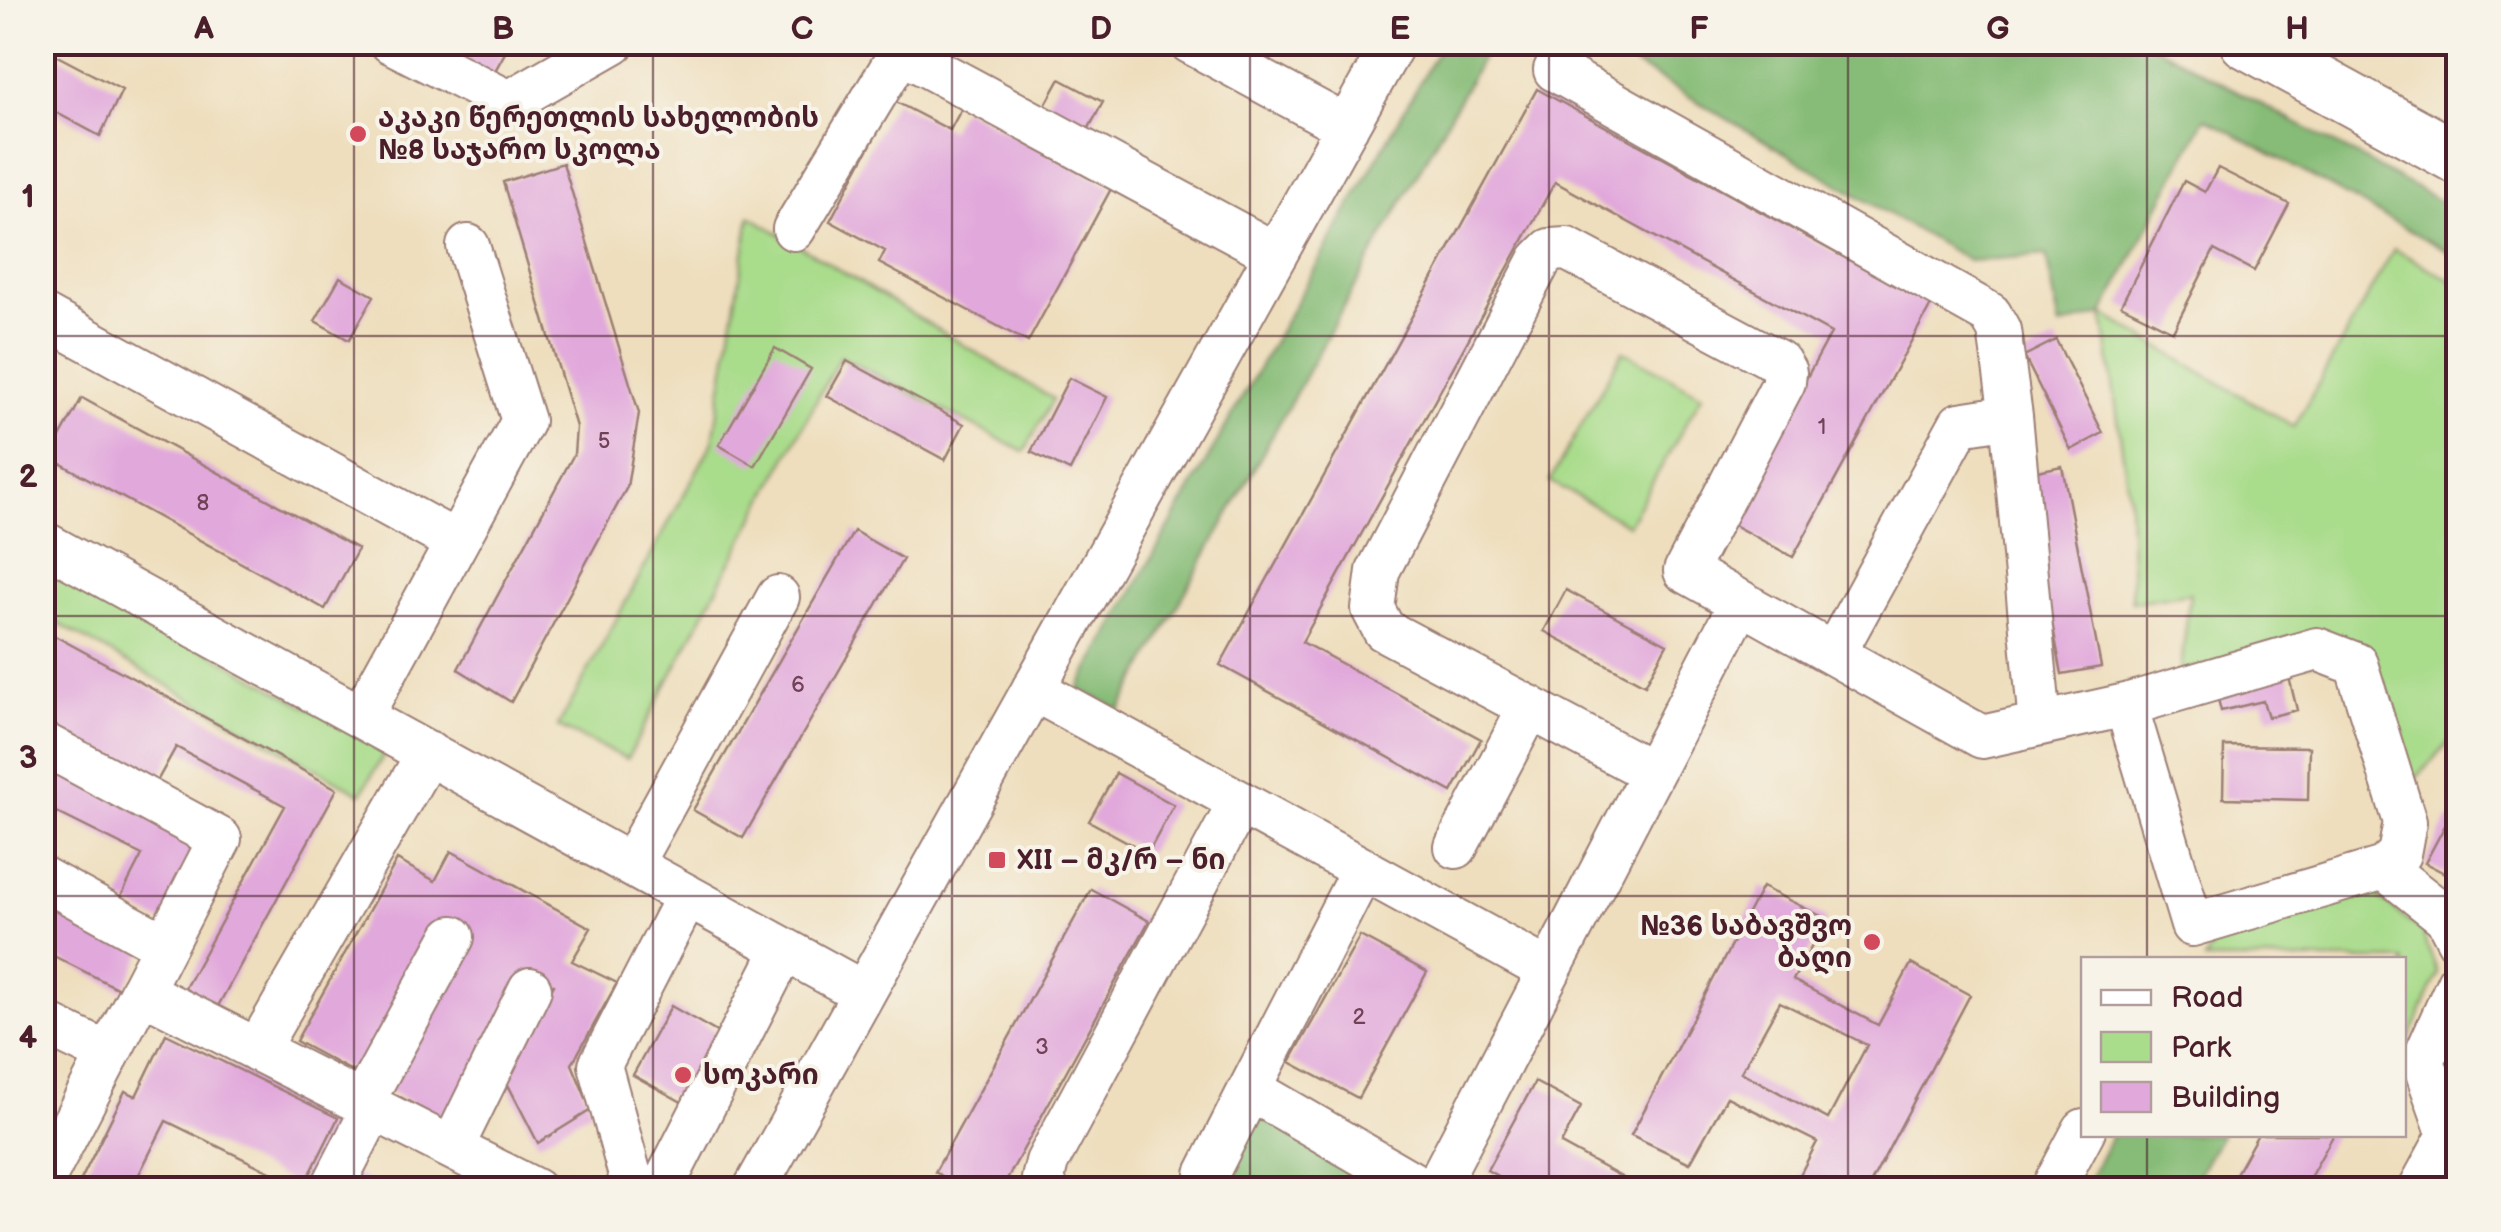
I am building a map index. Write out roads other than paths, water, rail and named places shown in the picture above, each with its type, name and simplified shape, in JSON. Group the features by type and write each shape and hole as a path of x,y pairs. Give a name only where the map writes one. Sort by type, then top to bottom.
{"main road":[{"path":"2246,42 2458,158"}],"street":[{"path":"391,42 509,102 614,42"},
{"path":"1190,42 1347,128"},
{"path":"754,1190 1394,42"},
{"path":"794,229 901,52 1276,254"},
{"path":"1555,70 1990,314 1998,330 2011,416 2040,724"},
{"path":"361,717 523,422 468,246"},
{"path":"1651,772 1384,630 1373,609 1378,570 1540,260 1550,250 1567,249 1779,362 1785,372 1784,382 1686,570 1982,737 2126,706 2318,649 2356,664 2405,822 2398,854 2384,868 2183,942 2126,706"},
{"path":"44,318 456,542"},
{"path":"1834,654 1960,424 2011,416"},
{"path":"42,542 864,993"},
{"path":"631,865 778,598"},
{"path":"1435,1190 1740,602"},
{"path":"1033,689 1546,970"},
{"path":"1456,847 1530,707"},
{"path":"42,743 220,839 43,1181"},
{"path":"256,1050 428,753"},
{"path":"1047,1190 1043,1179 1047,1162 1240,802"},
{"path":"2384,868 2446,916 2458,940"},
{"path":"1207,1174 1363,870"},
{"path":"42,878 164,944"},
{"path":"634,1190 600,1065 687,896"},
{"path":"331,1190 367,1105 453,938"},
{"path":"661,1190 784,949"},
{"path":"2419,1190 2454,1137 2423,1062 2458,983"},
{"path":"452,1148 530,989"},
{"path":"141,990 534,1190"},
{"path":"42,1022 106,1053"},
{"path":"1250,1089 1424,1190"},
{"path":"2052,1190 2081,1136"}],"place":[{"name":"აკაკი წერეთლის სახელობის №8 საჯარო სკოლა","path":"358,134"},
{"name":"XII – მკ/რ – ნი","path":"997,860"},
{"name":"№36 საბავშვო ბაღი","path":"1872,942"},
{"name":"სოკარი","path":"683,1075"}]}
